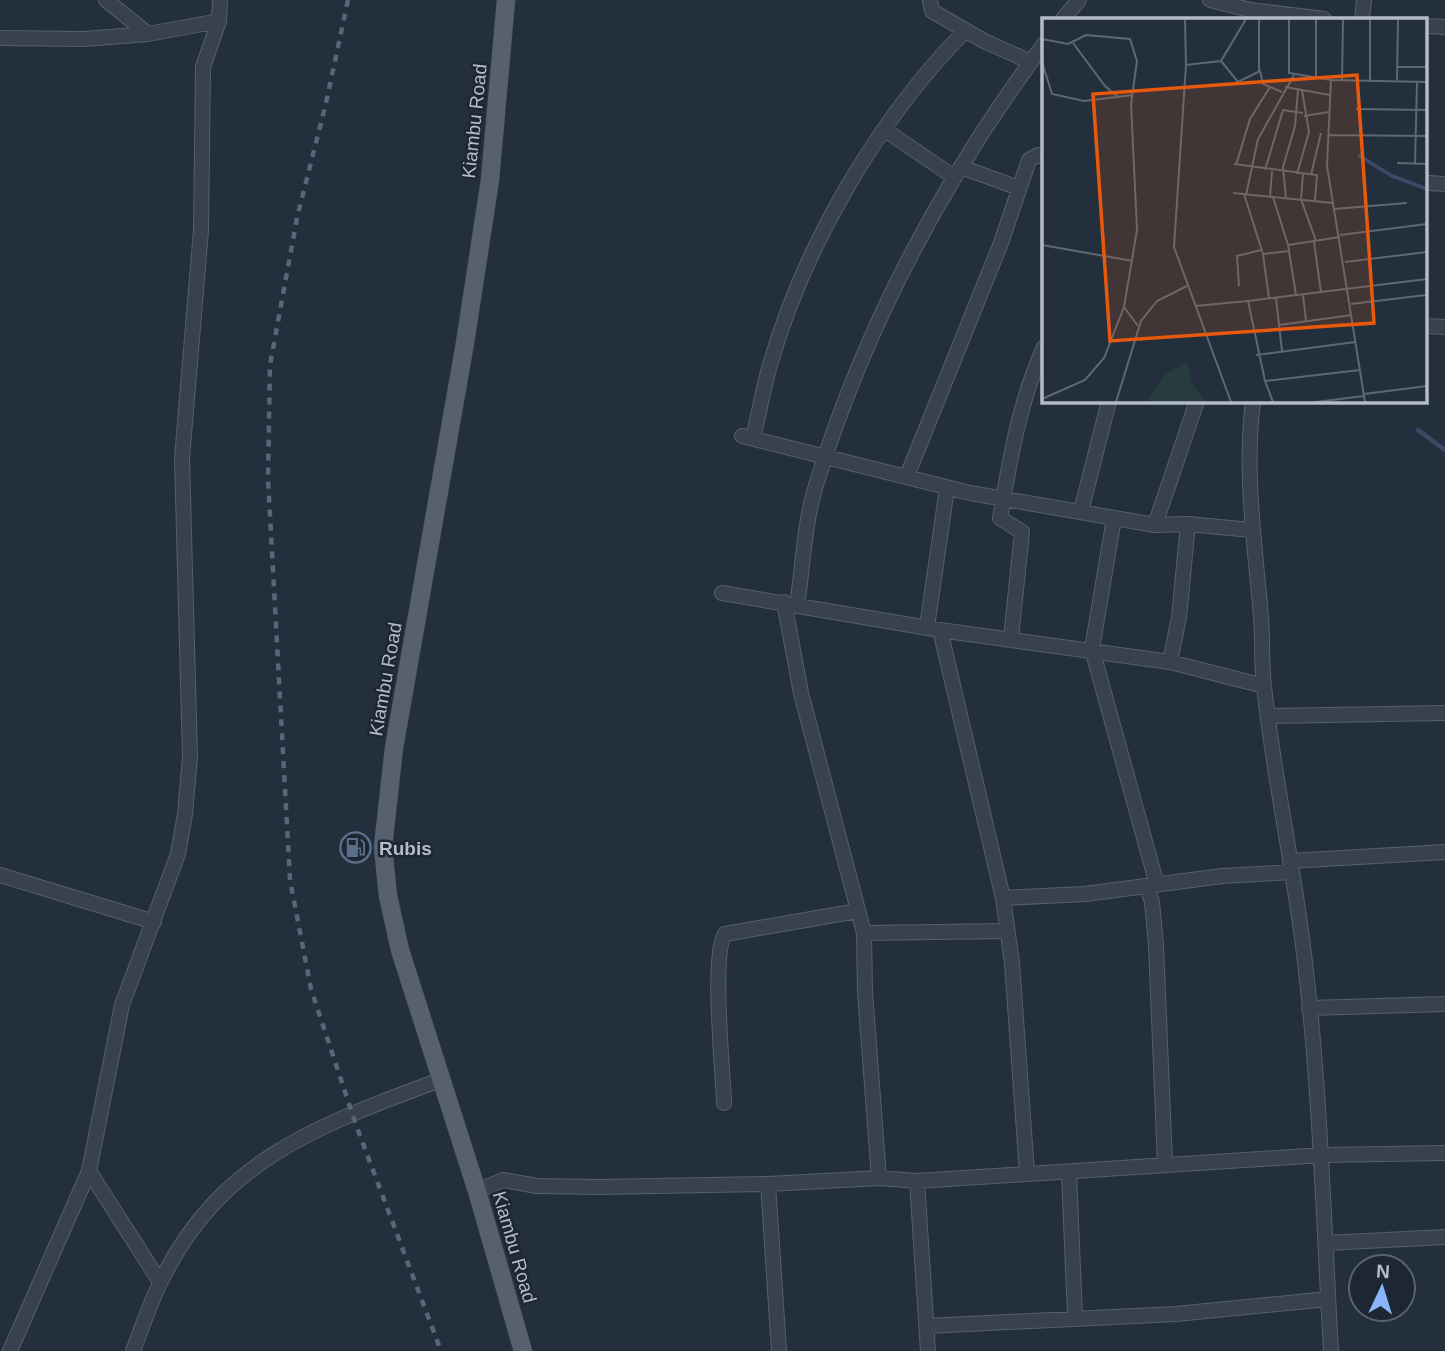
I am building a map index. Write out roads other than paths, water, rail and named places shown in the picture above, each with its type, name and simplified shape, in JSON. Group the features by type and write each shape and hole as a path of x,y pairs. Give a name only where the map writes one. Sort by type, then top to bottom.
{"main road":[{"name":"Kiambu Road","path":"506,0 489,180 465,343 394,748 383,846 388,896 400,950 477,1191 523,1351"}],"street":[{"path":"106,0 148,34"},
{"path":"10,1351 89,1171 122,1005 178,854 190,770 183,458 201,230 203,67 219,21 220,0"},
{"path":"930,0 933,11 965,31 1031,62"},
{"path":"1064,18 1079,0"},
{"path":"1362,18 1364,0"},
{"path":"1215,1 1299,18"},
{"path":"0,38 84,39 148,34 219,21"},
{"path":"965,31 934,63 845,193 793,300 747,437 947,488 1155,525 1188,524 1251,530"},
{"path":"879,1178 864,992 864,933 801,693 791,604 809,514 826,457 883,308 957,172 1042,47"},
{"path":"886,130 957,172 1019,188"},
{"path":"907,477 1001,243 1029,160 1038,155 1042,156"},
{"path":"1429,183 1445,184"},
{"path":"1011,638 1022,531 1000,518 1016,427 1026,391 1042,352"},
{"path":"1081,511 1109,402"},
{"path":"1155,525 1197,402"},
{"path":"1253,402 1248,479 1251,530 1261,617 1264,686 1309,1008 1323,1155 1331,1351"},
{"path":"947,488 934,629 1003,898 1027,1173"},
{"path":"1114,518 1092,649 1152,885 1165,1164"},
{"path":"1170,662 1179,617 1188,524"},
{"path":"722,593 934,629 1170,662 1264,686"},
{"path":"1269,716 1445,713"},
{"path":"1003,898 1085,894 1291,866 1445,852"},
{"path":"0,875 154,922"},
{"path":"724,1102 720,942 725,934 857,911"},
{"path":"864,933 1007,931"},
{"path":"1309,1008 1445,1004"},
{"path":"133,1351 160,1282 175,1255 210,1209 272,1153 329,1122 440,1080"},
{"path":"477,1191 503,1180 537,1186 600,1187 768,1184 879,1178 917,1181 1027,1173 1069,1174 1165,1164 1323,1155 1445,1153"},
{"path":"89,1171 160,1282"},
{"path":"1069,1174 1075,1316"},
{"path":"917,1181 928,1351"},
{"path":"768,1184 779,1351"},
{"path":"1326,1243 1445,1237"},
{"path":"927,1326 1256,1308 1328,1299"}],"waterway":[{"path":"1418,430 1445,450"}],"railway":[{"path":"348,0 297,218 270,365 268,479 290,880 311,989 356,1125 441,1351"}],"place":[{"name":"Rubis","path":"356,848"}]}
